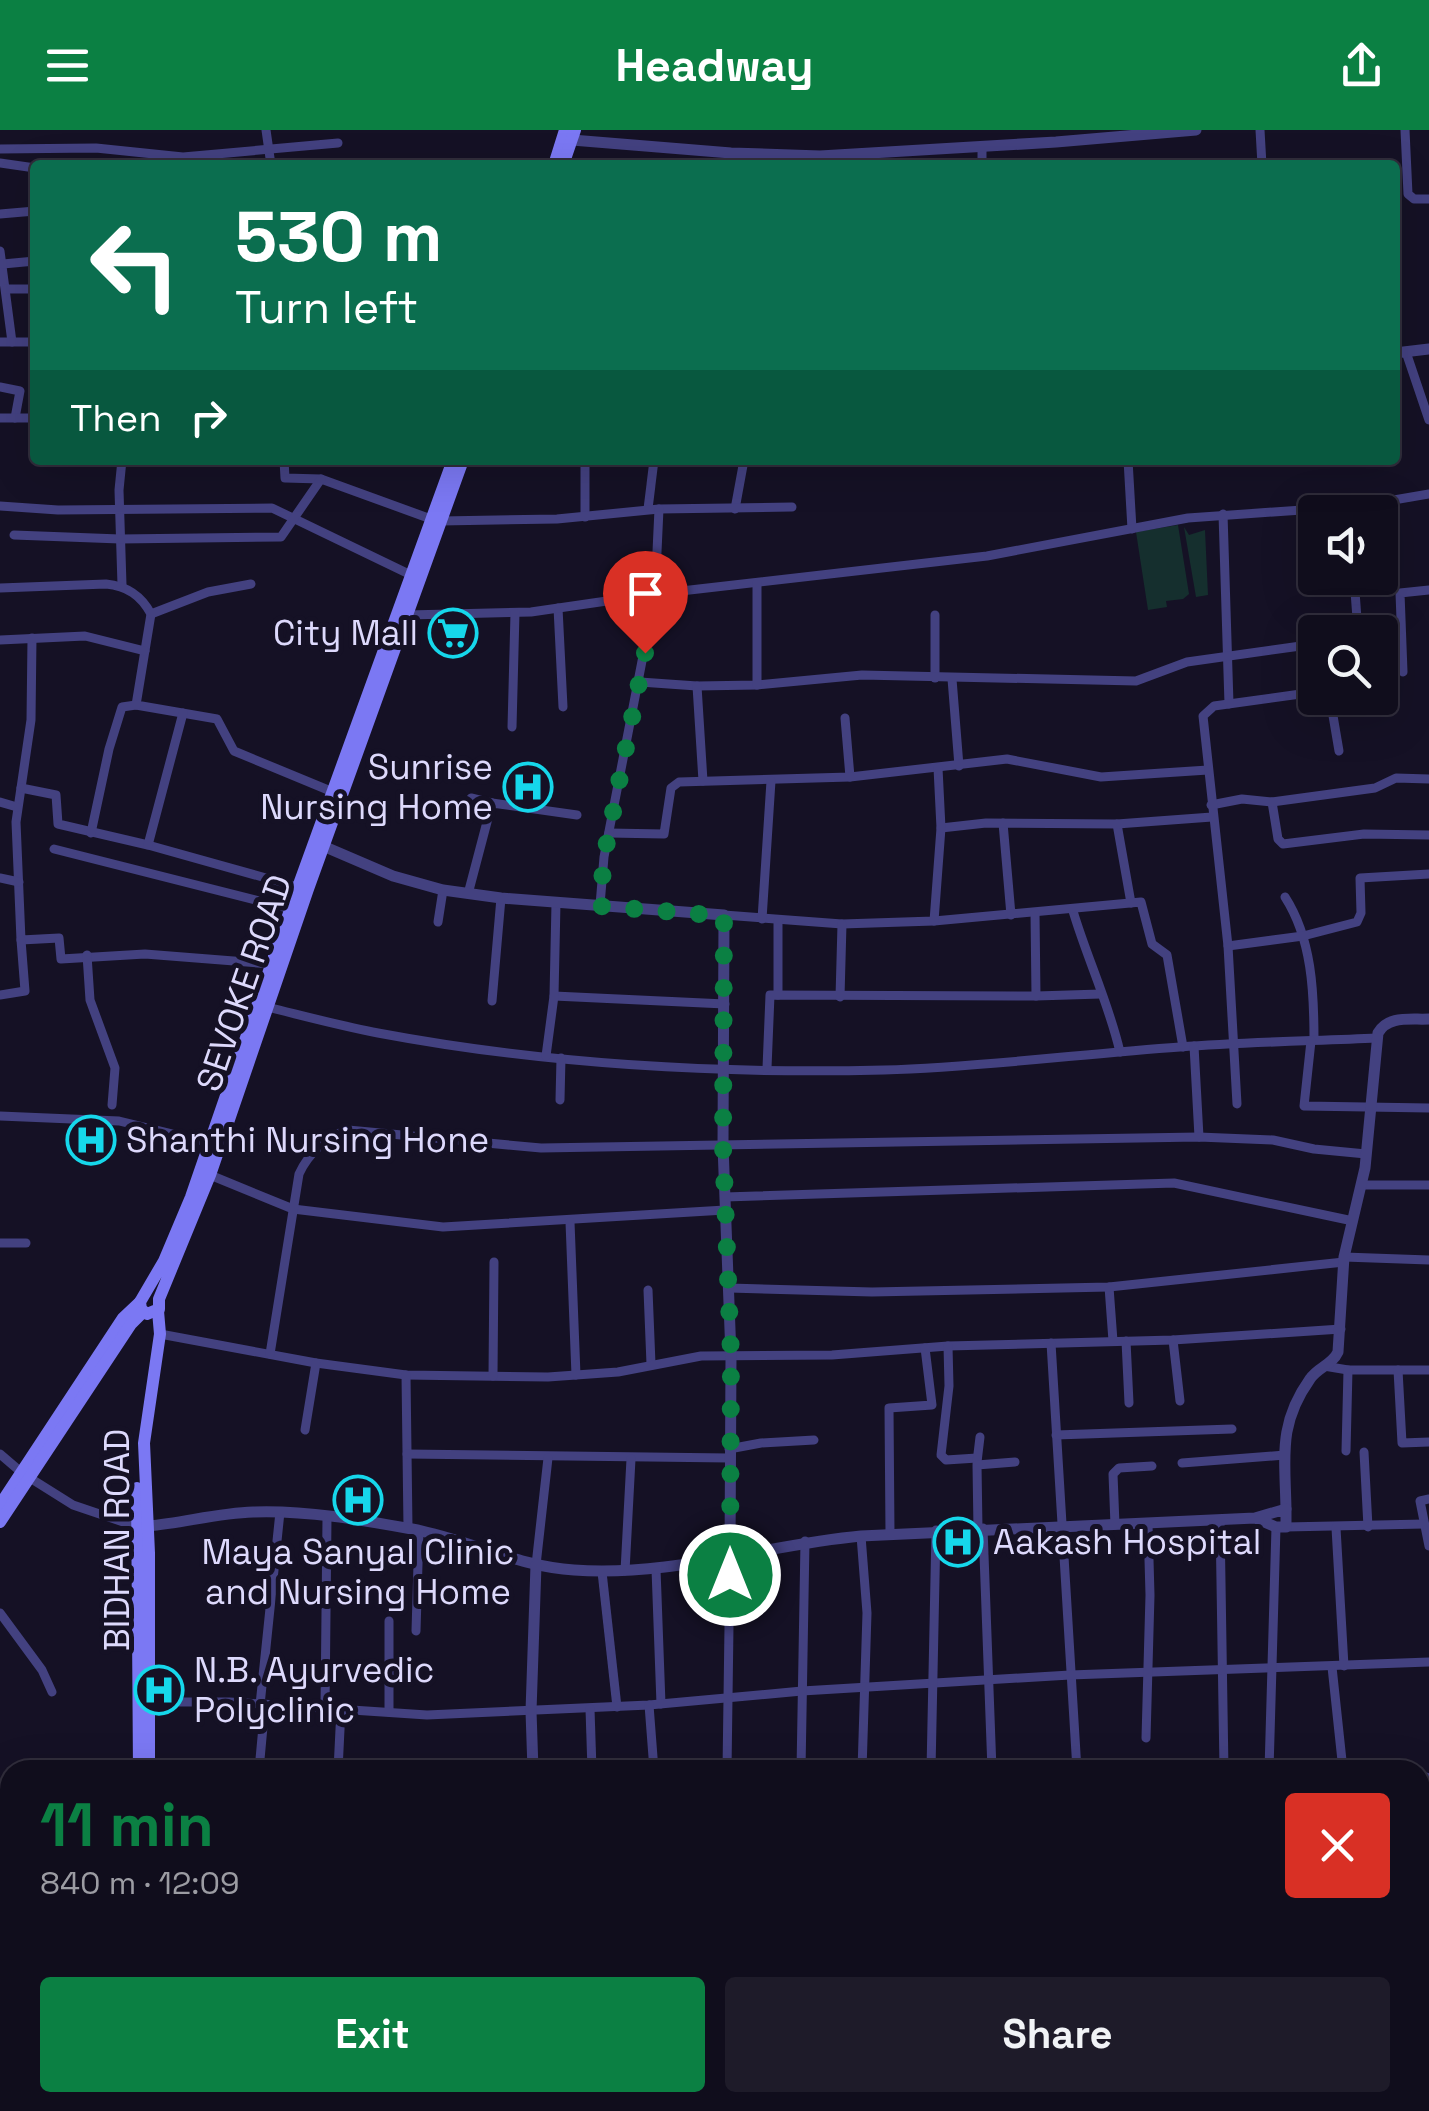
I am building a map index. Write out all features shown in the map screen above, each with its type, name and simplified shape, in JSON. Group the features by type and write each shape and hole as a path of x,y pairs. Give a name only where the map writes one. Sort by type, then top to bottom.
{"main road":[{"path":"556,160 568,134"},
{"path":"564,160 568,134"},
{"name":"SEVOKE ROAD","path":"149,1306 262,1005 436,520 452,465"},
{"name":"SEVOKE ROAD","path":"0,1522 123,1318 149,1306 210,1175 298,887 319,844 333,792 402,614 411,574 461,465"},
{"name":"BIDHAN ROAD","path":"141,1760 144,1702 139,1412 156,1333 149,1306"},
{"name":"SEVOKE ROAD","path":"0,1505 26,1474"},
{"name":"BIDHAN ROAD","path":"144,1741 147,1760"}],"street":[{"path":"266,130 270,160"},
{"path":"568,134 776,156 1196,130"},
{"path":"1260,130 1262,160"},
{"path":"1405,130 1408,194 1414,199 1429,199"},
{"path":"0,149 96,148 183,157 338,143"},
{"path":"982,146 982,160"},
{"path":"0,163 30,167"},
{"path":"0,214 30,211"},
{"path":"0,251 12,342"},
{"path":"3,264 30,261"},
{"path":"6,289 30,289"},
{"path":"0,342 30,342"},
{"path":"1429,349 1400,352 1429,420"},
{"path":"0,388 20,391 15,418"},
{"path":"0,418 30,418"},
{"path":"121,465 122,585"},
{"path":"284,465 285,478 321,479 436,520 585,517 648,509 792,507"},
{"path":"585,465 585,517"},
{"path":"648,509 653,465"},
{"path":"735,508 743,465"},
{"path":"1128,465 1132,529"},
{"path":"14,535 120,539 281,537 321,479"},
{"path":"1398,501 1429,494"},
{"path":"0,506 265,507 295,516 411,574"},
{"path":"600,906 604,857 655,594 660,509"},
{"path":"402,614 516,614 987,556 1224,514 1298,512"},
{"path":"1224,514 1229,704"},
{"path":"756,685 757,582"},
{"path":"151,614 208,592 251,584"},
{"path":"0,588 122,585 140,597 151,614 136,705"},
{"path":"1403,672 1400,593 1429,590"},
{"path":"558,608 563,707"},
{"path":"512,728 516,614"},
{"path":"935,616 935,678"},
{"path":"0,640 84,636 146,651"},
{"path":"0,995 25,990 18,807 32,717 32,638"},
{"path":"640,682 756,685 850,676 1136,681 1172,666 1298,646"},
{"path":"952,679 959,766"},
{"path":"697,686 703,781"},
{"path":"1237,1104 1228,946 1210,806 1204,714 1211,707 1298,694"},
{"path":"91,832 122,708 136,705 217,719 234,751 333,792"},
{"path":"148,845 183,713"},
{"path":"1333,715 1340,751"},
{"path":"845,718 850,777"},
{"path":"609,833 661,835 666,830 672,786 679,782 850,777 983,760 1020,760 1101,777 1208,770"},
{"path":"934,921 941,828 938,768"},
{"path":"1210,806 1374,788 1396,778 1429,780"},
{"path":"762,919 771,780"},
{"path":"22,788 56,794 58,824 298,887"},
{"path":"471,798 577,815"},
{"path":"0,802 18,807"},
{"path":"1272,802 1278,839 1283,844 1364,834 1429,836"},
{"path":"468,894 492,803"},
{"path":"941,828 1002,823 1117,824 1212,817"},
{"path":"1002,823 1010,915"},
{"path":"1117,824 1132,903"},
{"path":"319,844 394,876 443,890 762,919 842,924 934,921 1142,902 1152,944 1167,955 1189,1046 1199,1137"},
{"path":"54,849 291,909"},
{"path":"1347,879 1429,874"},
{"path":"0,878 19,882"},
{"path":"1228,946 1302,936 1357,922 1360,878"},
{"path":"438,922 443,890"},
{"path":"1284,897 1302,936 1312,985 1313,1041 1304,1106 1429,1108"},
{"path":"492,1000 501,898"},
{"path":"546,1056 554,996 556,902"},
{"path":"1073,910 1120,1052"},
{"path":"1034,913 1036,996"},
{"path":"724,916 723,1146 731,1356 727,1760"},
{"path":"778,920 778,995"},
{"path":"840,997 842,924"},
{"path":"21,940 60,938 62,959 145,954 272,964"},
{"path":"87,955 90,1000 115,1068 112,1105"},
{"path":"767,1068 770,995 1101,994"},
{"path":"554,996 725,1004"},
{"path":"262,1005 376,1033 546,1056 722,1067 884,1070 1034,1062 1189,1046 1377,1038"},
{"path":"1268,1760 1270,1669 1281,1527 1286,1508 1285,1431 1291,1410 1311,1376 1335,1358 1341,1329 1344,1260 1366,1154 1377,1038 1388,1022 1429,1019"},
{"path":"560,1100 561,1058"},
{"path":"0,1116 118,1121 210,1143"},
{"path":"270,1354 298,1174 304,1163 338,1133 348,1130 541,1148 1199,1137 1273,1140 1366,1154"},
{"path":"210,1175 293,1209 443,1227 570,1222 725,1203 1174,1183 1353,1221"},
{"path":"1362,1184 1429,1185"},
{"path":"570,1222 576,1375"},
{"path":"0,1243 26,1243"},
{"path":"729,1288 872,1292 1109,1286 1344,1260 1429,1260"},
{"path":"493,1376 494,1262"},
{"path":"1109,1286 1114,1342"},
{"path":"648,1290 650,1364"},
{"path":"156,1333 316,1363 406,1374 493,1376 576,1375 677,1358 832,1355 948,1346 1173,1340 1341,1329"},
{"path":"1173,1340 1180,1401"},
{"path":"1126,1341 1129,1403"},
{"path":"1050,1342 1076,1760"},
{"path":"948,1346 941,1455 946,1460 1015,1462"},
{"path":"890,1533 889,1408 932,1405 925,1348"},
{"path":"305,1430 316,1363"},
{"path":"1324,1366 1348,1370 1429,1370"},
{"path":"1346,1451 1348,1370"},
{"path":"1398,1370 1402,1442 1429,1442"},
{"path":"406,1374 416,1631"},
{"path":"1056,1435 1232,1429"},
{"path":"980,1437 977,1461 991,1760"},
{"path":"407,1454 631,1459 729,1454 761,1443 814,1440"},
{"path":"1364,1452 1368,1527"},
{"path":"0,1454 73,1505 143,1526 280,1512 413,1529 536,1565 602,1572 656,1569 805,1541 890,1533 1255,1518 1286,1508"},
{"path":"1182,1463 1284,1455"},
{"path":"532,1760 536,1565 548,1458"},
{"path":"624,1571 631,1459"},
{"path":"1115,1525 1112,1474 1119,1468 1152,1466"},
{"path":"1429,1499 1420,1501 1429,1546"},
{"path":"259,1760 280,1512"},
{"path":"325,1708 328,1518"},
{"path":"1255,1518 1281,1527 1424,1524"},
{"path":"1220,1520 1224,1760"},
{"path":"1146,1738 1148,1524"},
{"path":"1336,1528 1344,1666"},
{"path":"931,1760 936,1530"},
{"path":"861,1536 866,1613 862,1760"},
{"path":"801,1760 805,1541"},
{"path":"654,1760 656,1569"},
{"path":"602,1572 617,1707"},
{"path":"0,1614 42,1670 52,1692"},
{"path":"389,1620 390,1712"},
{"path":"144,1702 230,1702 426,1715 655,1705 802,1691 1070,1675 1429,1662"},
{"path":"1332,1667 1342,1760"},
{"path":"590,1708 592,1760"},
{"path":"338,1760 341,1709"}],"green space":[{"path":"1178,525 1189,594 1183,599 1166,601 1167,607 1148,610 1136,532"},
{"path":"1184,527 1189,535 1205,530 1208,595 1196,597"}],"place":[{"name":"City Mall","path":"453,633"},
{"name":"Sunrise Nursing Home","path":"528,787"},
{"name":"Shanthi Nursing Hone","path":"91,1140"},
{"name":"Maya Sanyal Clinic and Nursing Home","path":"358,1500"},
{"name":"Aakash Hospital","path":"958,1542"},
{"name":"N.B. Ayurvedic Polyclinic","path":"159,1690"}],"route":[{"path":"645,653 604,857 600,906 724,916 722,1067 731,1356 730,1575"}]}
